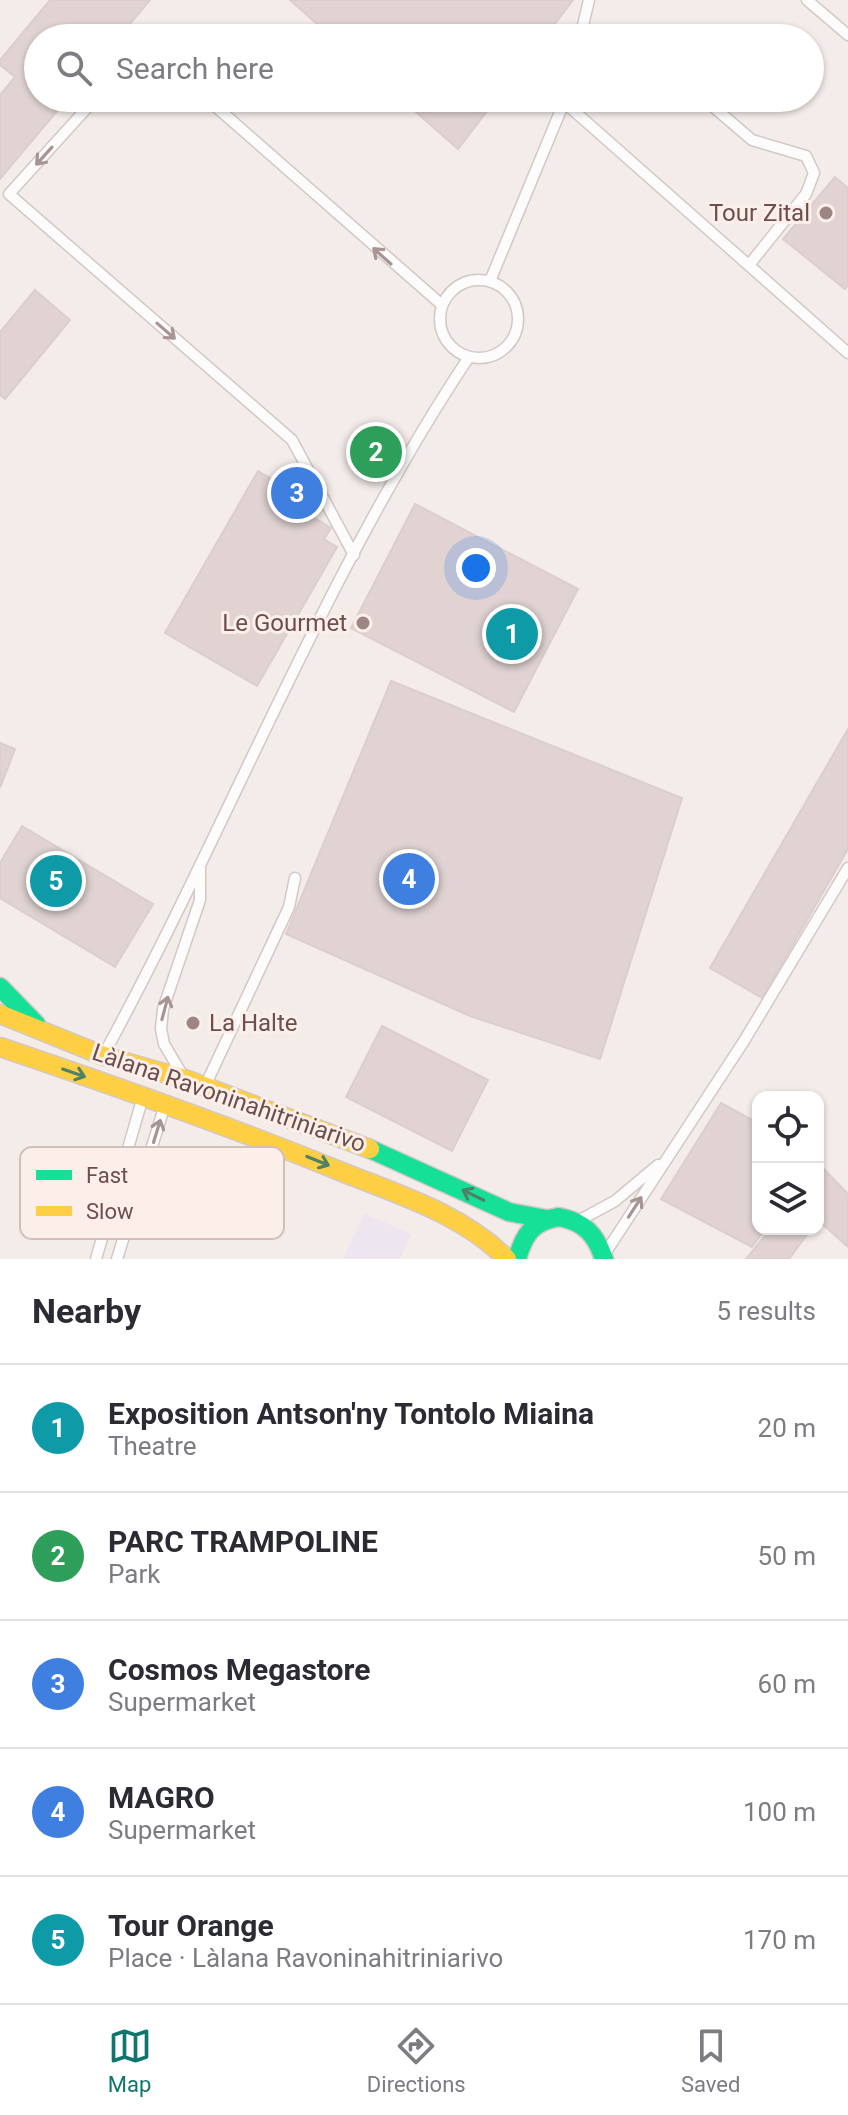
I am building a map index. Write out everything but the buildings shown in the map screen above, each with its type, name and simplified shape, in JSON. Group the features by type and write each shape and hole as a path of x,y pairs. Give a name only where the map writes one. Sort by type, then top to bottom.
{"main road":[{"path":"0,987 42,1030"},
{"name":"Làlana Ravoninahitriniarivo","path":"0,1014 104,1056 185,1079 341,1135 509,1212 579,1221"},
{"name":"Làlana Ravoninahitriniarivo","path":"0,1047 281,1147"},
{"name":"Làlana Ravoninahitriniarivo","path":"284,1148 435,1210 494,1244 507,1259"},
{"path":"517,1259 526,1233 546,1219"},
{"path":"579,1221 597,1237 605,1258"}],"lane":[{"path":"583,24 589,0"},
{"path":"807,0 848,35"},
{"path":"83,112 9,194 292,440 354,555"},
{"path":"222,112 418,288 442,305"},
{"path":"490,281 560,112"},
{"path":"578,112 848,353"},
{"path":"719,112 752,140 806,156 814,173 806,194 749,265"},
{"path":"479,279 490,281 500,286 515,302 518,324 509,344 501,352 480,359 469,357 454,350 444,338 439,322 442,305 456,287 479,279"},
{"path":"104,1056 130,1011 200,861 354,555 435,408 469,357"},
{"path":"185,1079 164,1044 161,1029 163,1009 200,900 200,861"},
{"path":"605,1258 666,1158 744,1041 848,868"},
{"path":"205,1086 289,907 295,878"},
{"path":"129,1147 143,1098"},
{"path":"152,1147 165,1106"},
{"path":"579,1221 615,1201 666,1158"},
{"path":"96,1259 102,1239"},
{"path":"117,1259 123,1239"}],"shaded area":[{"path":"364,1213 411,1234 400,1259 343,1259"}],"traffic: fast":[{"path":"0,987 36,1024"},
{"path":"370,1149 509,1212 546,1219"},
{"path":"517,1259 531,1230 542,1222 559,1217 583,1226 597,1243 604,1259"}],"traffic: slow":[{"path":"0,1014 104,1056 185,1079 370,1149"},
{"path":"0,1047 277,1147"},
{"path":"284,1150 408,1198 450,1218 489,1243 507,1259"}],"place":[{"name":"Tour Zital","path":"826,213"},
{"name":"PARC TRAMPOLINE","path":"376,452"},
{"name":"Cosmos Megastore","path":"297,493"},
{"name":"Le Gourmet","path":"363,623"},
{"name":"Exposition Antson'ny Tontolo Miaina","path":"512,634"},
{"name":"MAGRO","path":"409,879"},
{"name":"Tour Orange","path":"56,881"},
{"name":"La Halte","path":"193,1023"}]}
